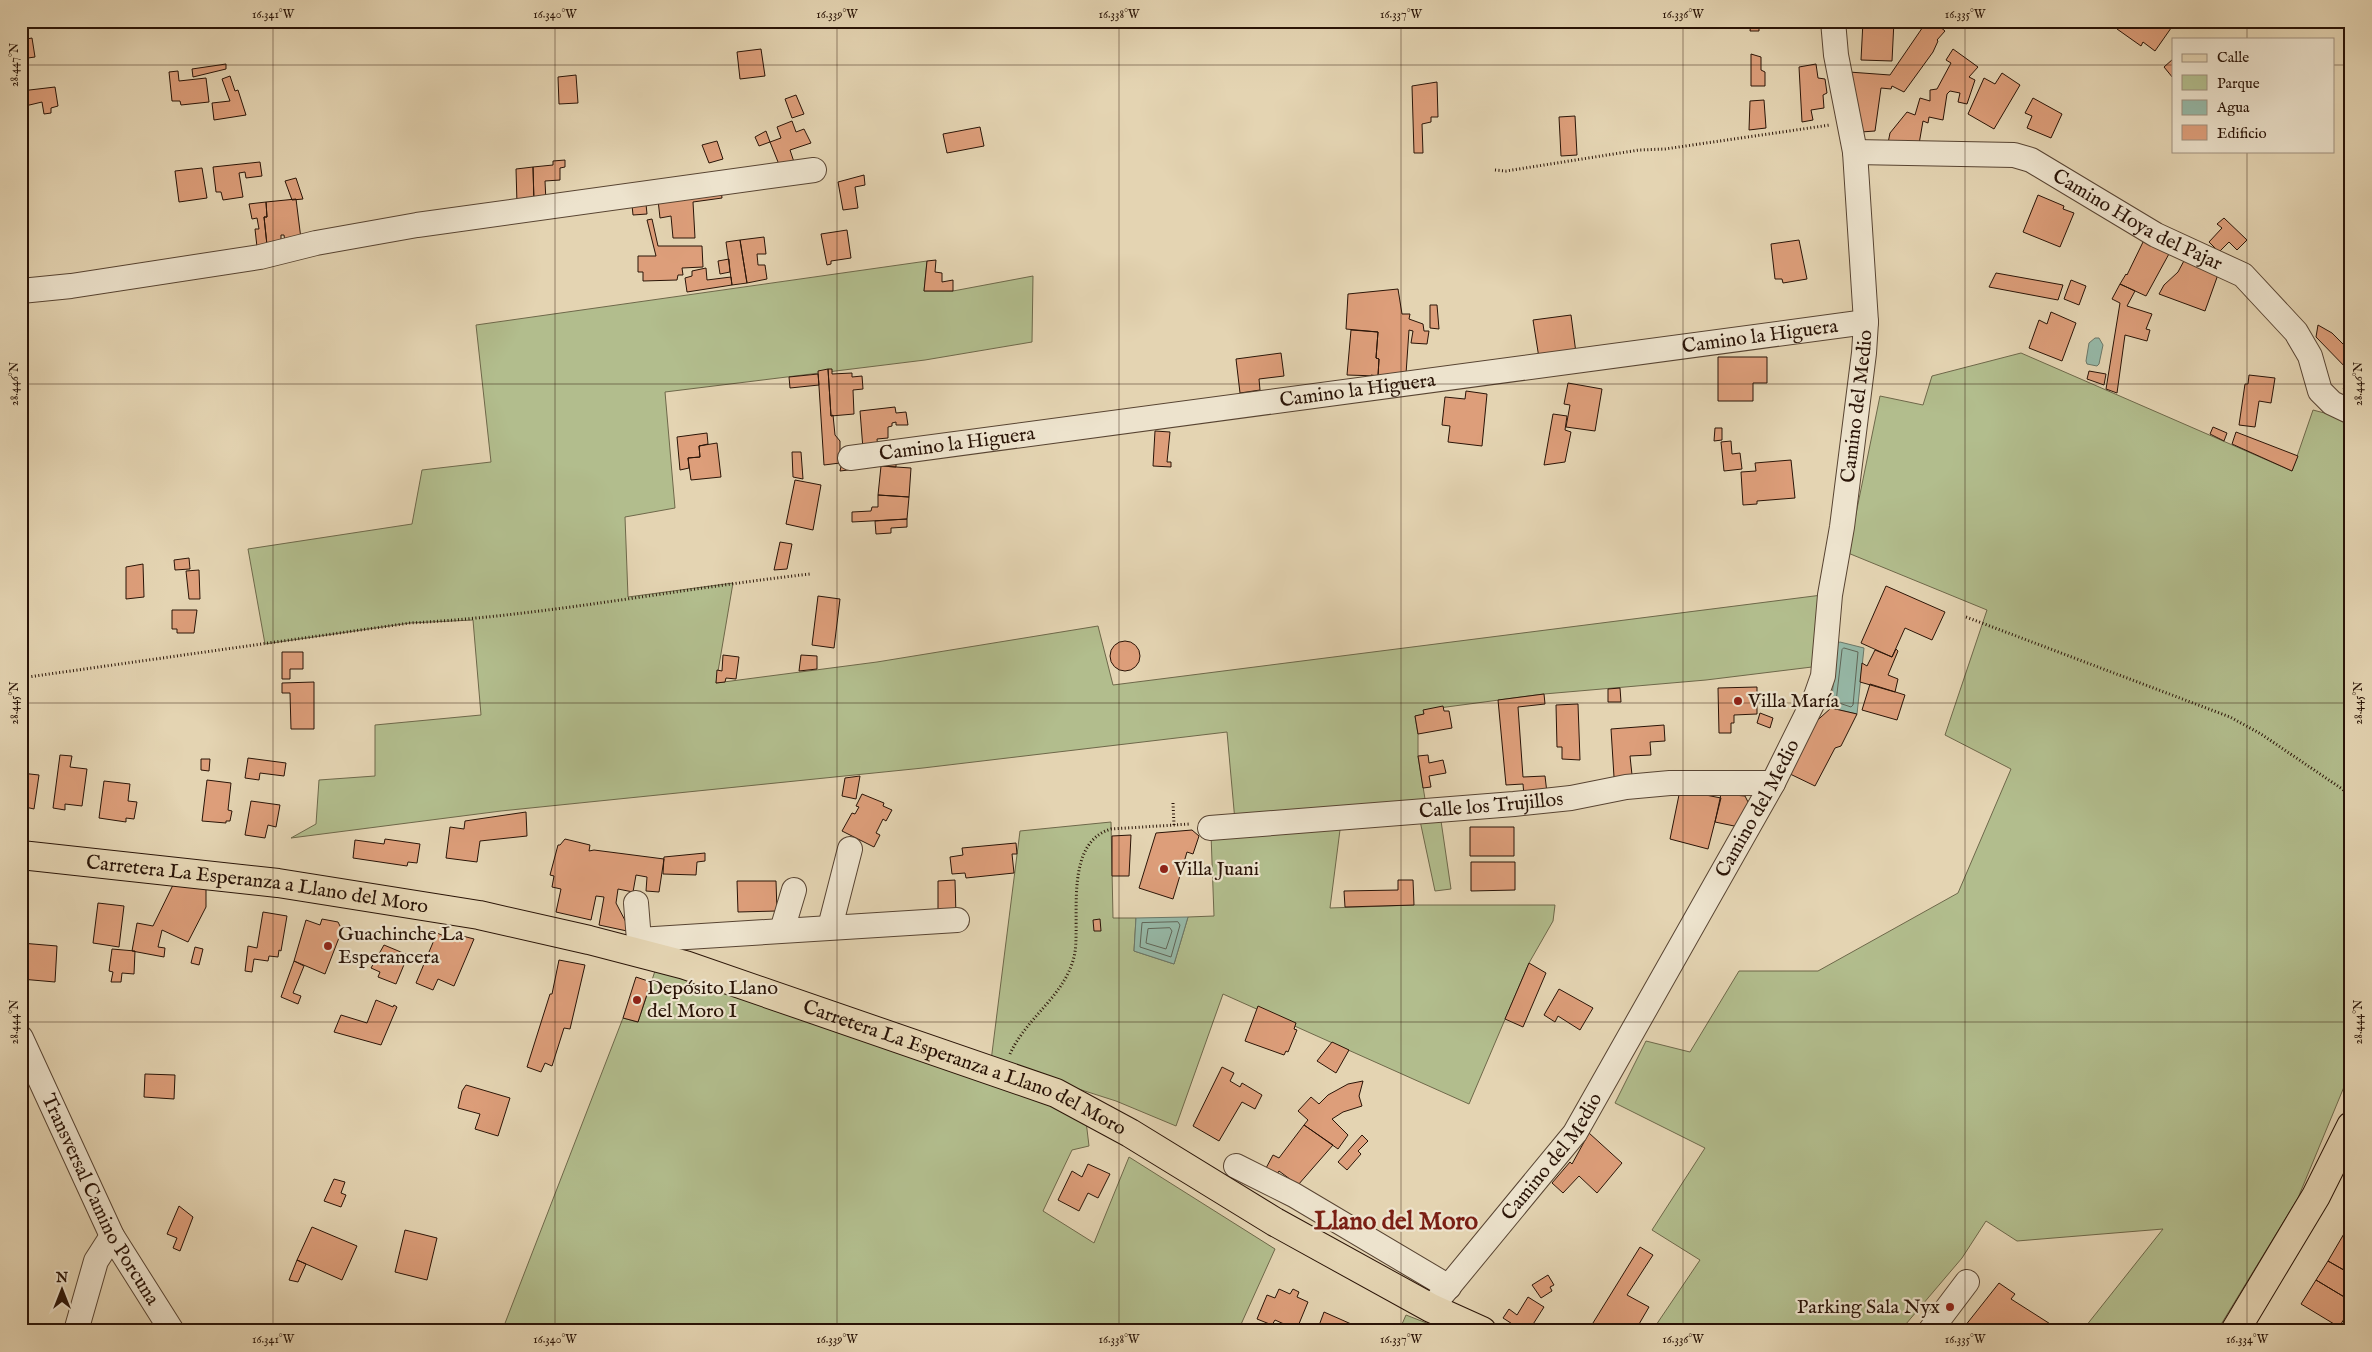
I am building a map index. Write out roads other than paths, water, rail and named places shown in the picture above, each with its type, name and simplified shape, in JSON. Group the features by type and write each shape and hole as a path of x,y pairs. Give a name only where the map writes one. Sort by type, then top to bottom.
{"main road":[{"name":"Carretera La Esperanza a Llano del Moro","path":"21,855 288,884 479,915 637,946 685,965 1056,1093 1130,1132 1275,1222 1431,1308 1482,1331"},
{"path":"2236,1331 2349,1137"}],"street":[{"name":"Camino del Medio","path":"1431,1308 1575,1132 1773,783 1816,696 1823,676 1830,595 1842,527 1864,353 1866,322 1855,152 1836,55 1833,21"},
{"name":"Camino Hoya del Pajar","path":"1855,152 2014,155 2031,160 2156,235 2243,275 2296,332 2310,356 2320,392 2332,403 2351,412"},
{"path":"21,290 70,286 260,256 316,243 416,225 814,170"},
{"name":"Camino la Higuera","path":"850,458 1866,322"},
{"name":"Calle los Trujillos","path":"1210,828 1533,802 1670,783 1773,783"},
{"path":"830,927 850,849"},
{"path":"782,930 794,890"},
{"path":"636,904 637,946 782,930 957,920"},
{"name":"Transversal Camino Porcuna","path":"21,1038 112,1236 172,1331"},
{"path":"1236,1166 1294,1195 1449,1287"},
{"path":"76,1331 96,1261 112,1236"},
{"path":"1930,1331 1966,1282"}],"water":[{"path":"2095,338 2099,338 2103,345 2097,366 2087,364 2086,361 2089,343"},
{"path":"1840,642 1864,648 1857,714 1831,708 1837,643"},
{"path":"1188,917 1174,964 1134,951 1136,918"}],"place":[{"name":"Villa María","path":"1738,701"},
{"name":"Villa Juani","path":"1164,869"},
{"name":"Guachinche La Esperancera","path":"328,946"},
{"name":"Depósito Llano del Moro I","path":"637,1000"},
{"name":"Parking Sala Nyx","path":"1950,1307"}],"district":[{"name":"Llano del Moro","path":"1396,1222"}]}
